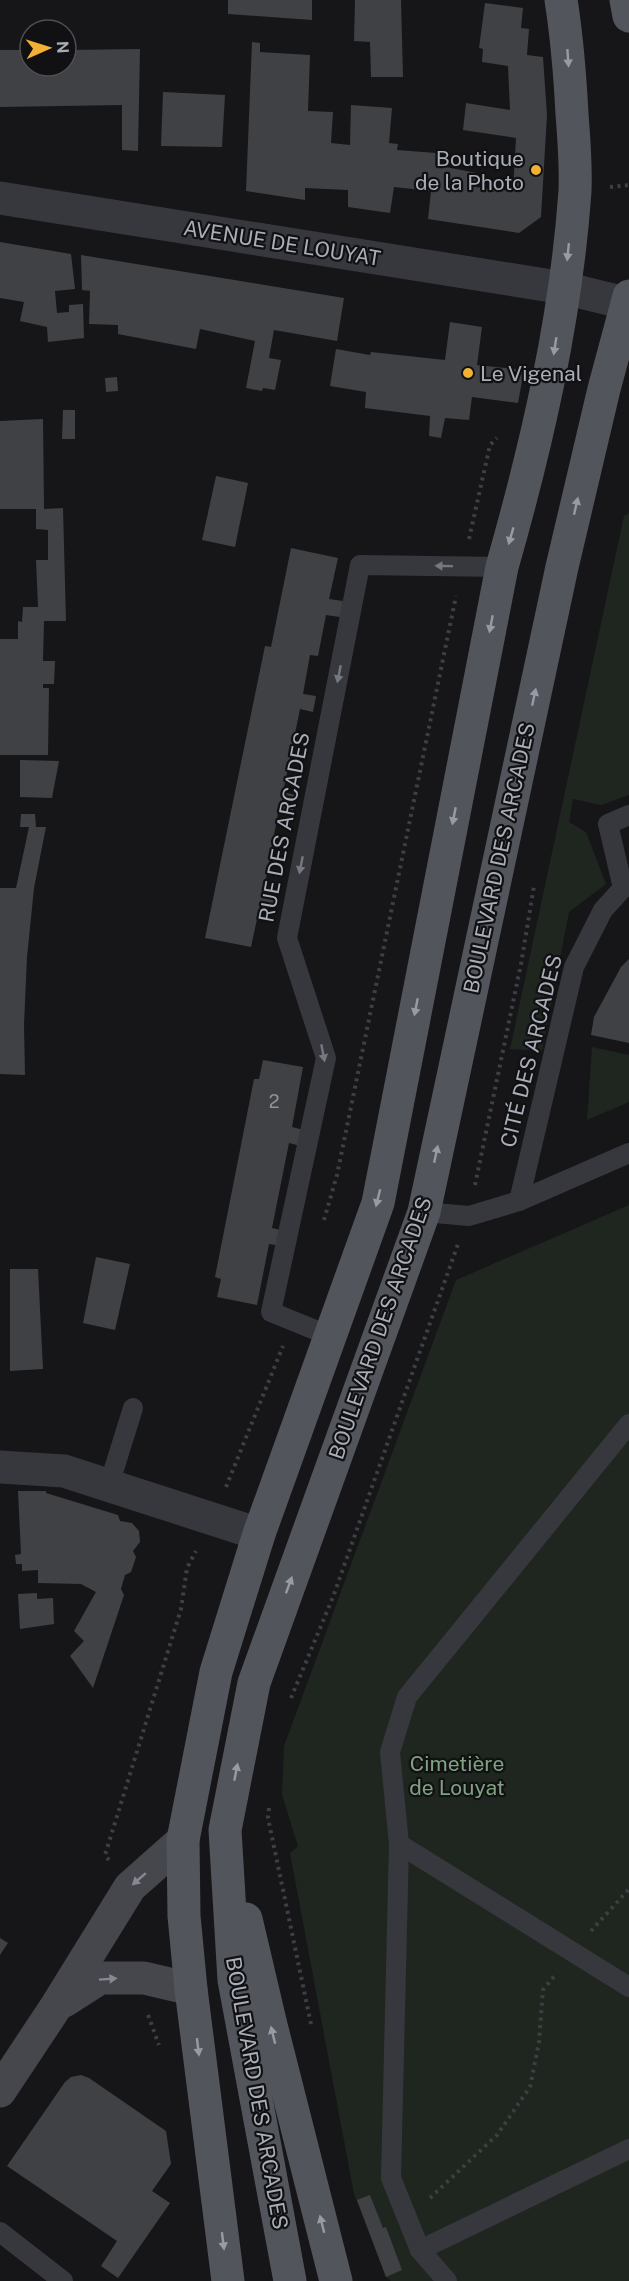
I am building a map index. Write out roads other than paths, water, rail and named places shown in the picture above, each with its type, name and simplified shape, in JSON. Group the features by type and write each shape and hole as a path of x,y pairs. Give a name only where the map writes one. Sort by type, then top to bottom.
{"main road":[{"name":"BOULEVARD DES ARCADES","path":"228,2281 191,1989 184,1916 183,1840 216,1672 259,1534 378,1203 502,567 528,475 544,400 564,288 575,191 567,39 561,0"},
{"path":"626,0 629,16"},
{"name":"BOULEVARD DES ARCADES","path":"290,2281 234,1980 225,1830 254,1683 424,1212 562,567 604,388 628,301"},
{"path":"225,1830 270,2021 336,2281"}],"street":[{"name":"AVENUE DE LOUYAT","path":"0,198 564,288 628,301"},
{"path":"0,1467 64,1471 259,1534"},
{"path":"0,2091 57,2005 130,1887 183,1840"},
{"path":"57,2005 100,1978 144,1978 191,1989"}],"lane":[{"name":"RUE DES ARCADES","path":"330,1336 271,1312 326,1058 287,938 360,565 502,567"},
{"name":"CITÉ DES ARCADES","path":"519,1201 574,967 603,910 626,887 608,824 629,815"},
{"path":"424,1212 469,1216 519,1201 629,1153"},
{"path":"109,1485 133,1408"},
{"path":"447,2281 420,2250 391,2178 399,1844 390,1752 407,1697 629,1424"},
{"path":"399,1844 629,1987"},
{"path":"420,2250 629,2149"},
{"path":"0,2232 63,2281"}],"place":[{"name":"Boutique de la Photo","path":"536,170"},
{"name":"Le Vigenal","path":"468,373"}],"park label":[{"name":"Cimetière de Louyat","path":"457,1775"}]}
